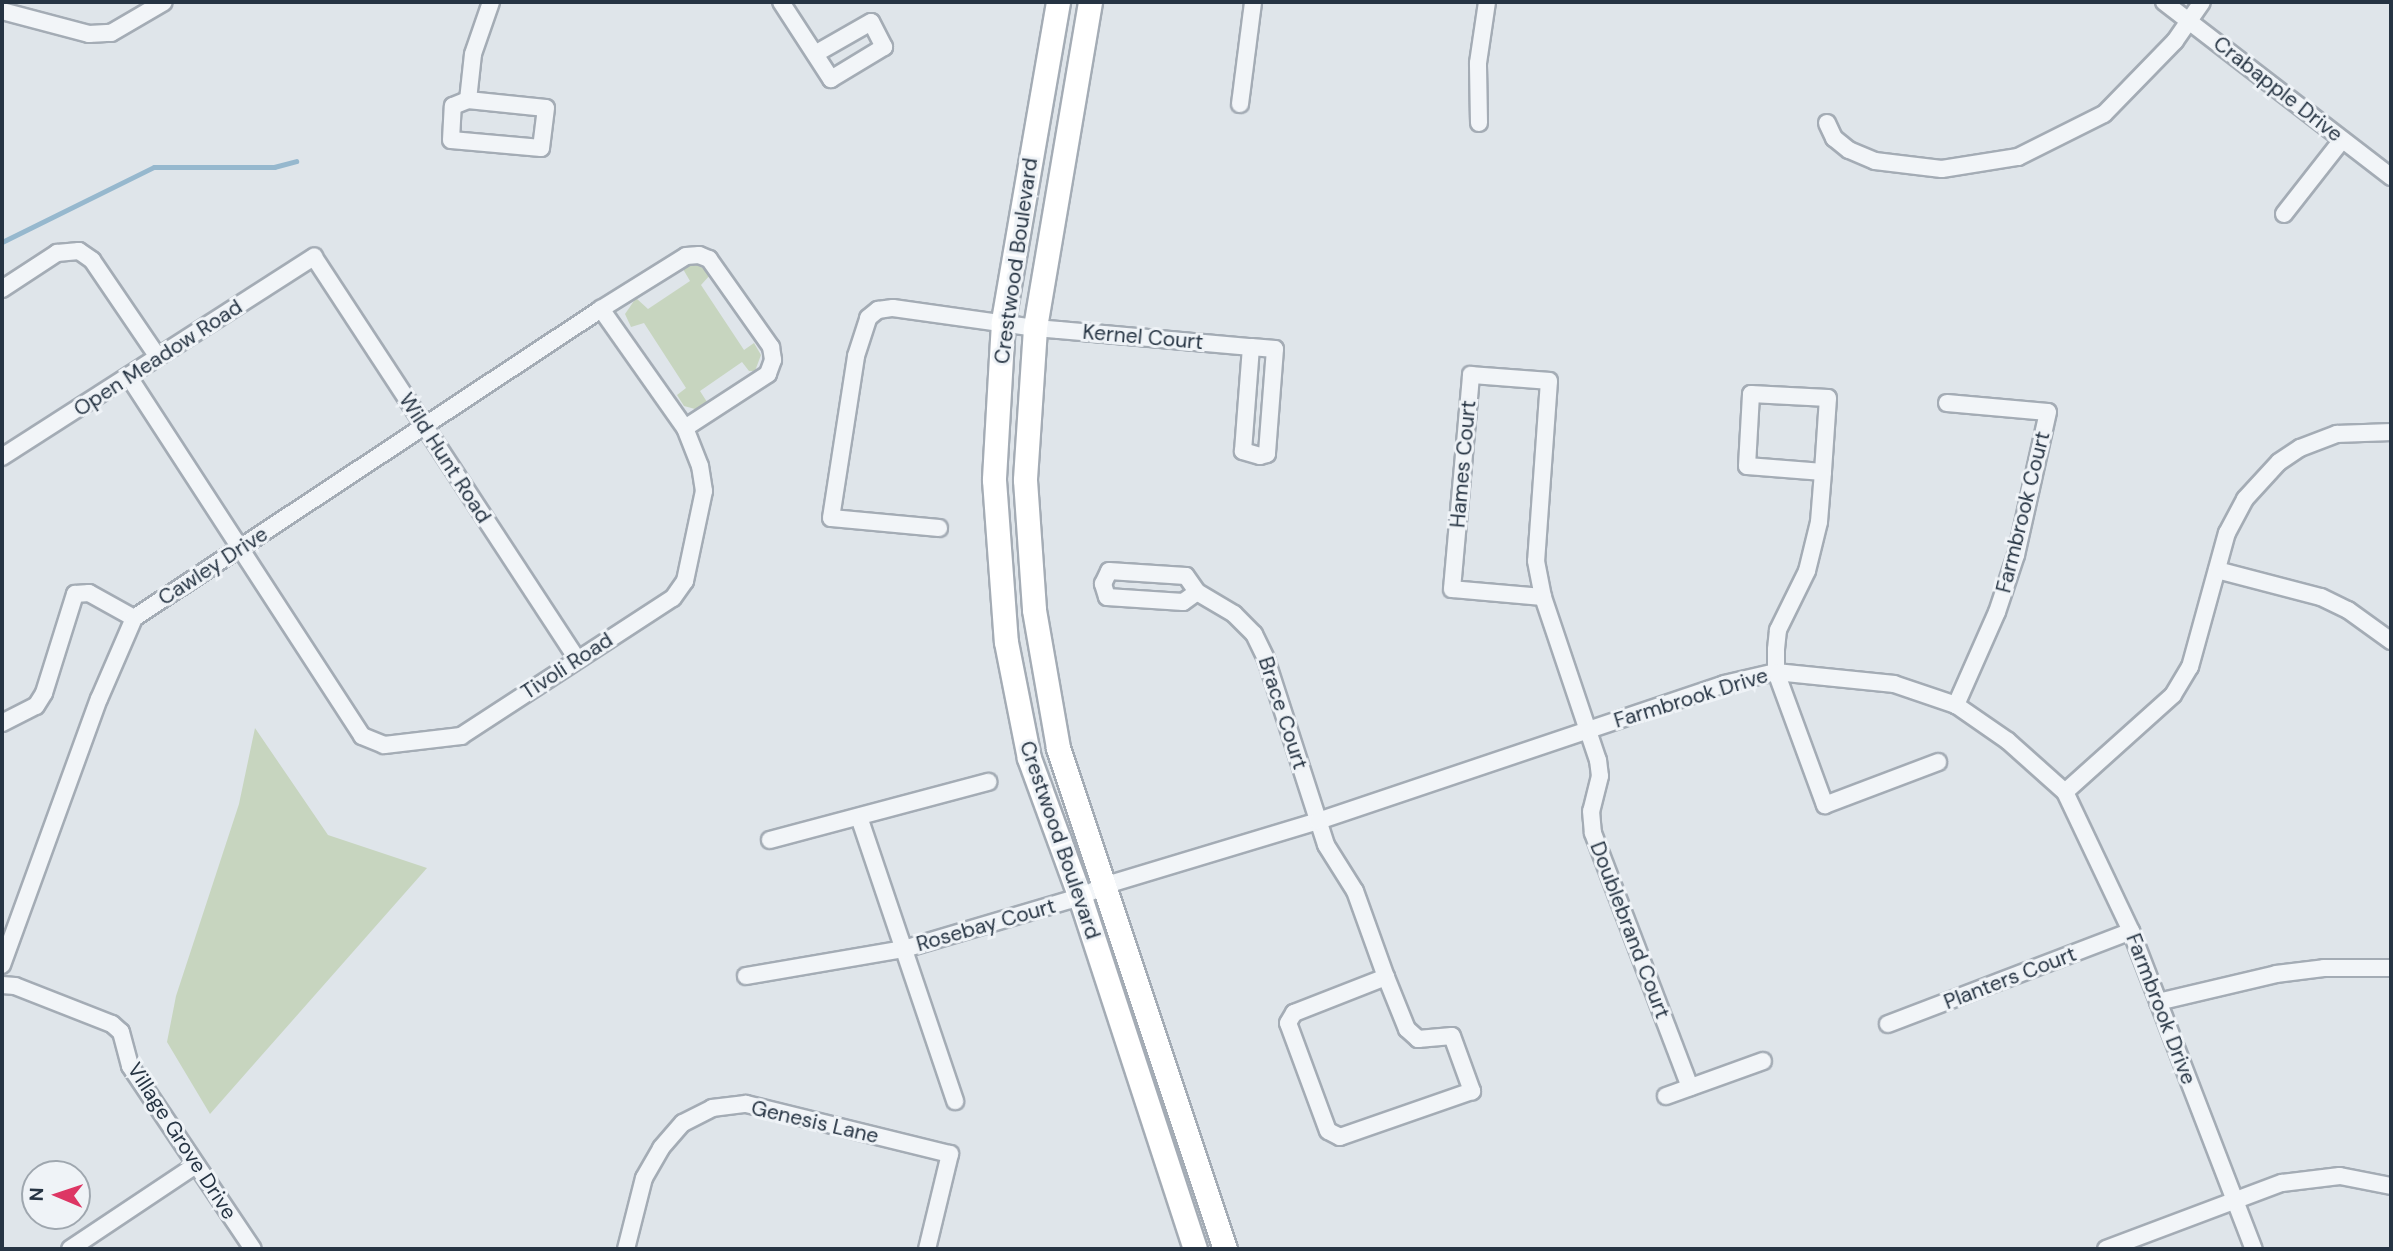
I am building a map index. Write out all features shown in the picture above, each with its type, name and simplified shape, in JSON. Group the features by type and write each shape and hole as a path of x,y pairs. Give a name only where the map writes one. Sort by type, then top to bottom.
{"main road":[{"name":"Crestwood Boulevard","path":"1058,2 1003,321 993,480 1006,642 1029,758 1080,898 1195,1249"},
{"name":"Crestwood Boulevard","path":"1090,2 1035,328 1025,480 1034,610 1058,748 1225,1249"}],"street":[{"path":"128,2 139,15"},
{"path":"2,11 89,34 111,33 164,2"},
{"path":"468,100 473,54 491,2"},
{"path":"781,2 815,54"},
{"path":"1240,104 1254,2"},
{"path":"1479,123 1478,63 1488,2"},
{"name":"Crabapple Drive","path":"2164,2 2391,177"},
{"path":"1827,123 1834,138 1849,150 1875,161 1942,169 2018,157 2105,114 2175,41 2202,2"},
{"path":"468,100 546,108 541,148 451,140 453,106 468,100"},
{"path":"2284,214 2342,140"},
{"path":"2,289 57,253 79,251 92,260 158,357"},
{"name":"Cawley Drive","path":"134,618 601,309 686,256 709,258 771,347 773,360 768,374 685,428"},
{"name":"Open Meadow Road","path":"4,452 129,377 314,257"},
{"name":"Wild Hunt Road","path":"314,257 577,659"},
{"name":"Tivoli Road","path":"129,377 238,550 362,736 373,742 461,736 673,598 685,581 704,491 685,428 601,309"},
{"name":"Kernel Court","path":"939,528 831,518 856,356 868,318 878,310 1003,321 1035,328 1275,349 1267,454 1260,456 1243,451 1251,347"},
{"name":"Hames Court","path":"1543,597 1452,589 1471,375 1549,381 1536,561 1543,597 1587,730"},
{"path":"1823,472 1747,466 1751,394 1828,398 1823,472 1819,522 1807,571 1778,630 1776,672 1825,805 1938,762"},
{"name":"Farmbrook Court","path":"1947,402 2048,412 2016,555 1956,705"},
{"path":"2065,792 2173,695 2190,667 2227,533 2245,499 2279,462 2300,448 2337,434 2391,432"},
{"path":"2217,570 2321,597 2348,610 2391,642"},
{"name":"Brace Court","path":"1197,592 1183,602 1107,597 1102,584 1110,571 1186,576 1197,592 1241,620 1263,650 1318,821 1334,861 1355,891 1408,1029 1418,1039 1452,1036 1472,1091 1340,1137 1328,1131 1288,1023 1294,1013 1386,977"},
{"path":"2,723 36,706 44,693 75,594 89,593 134,618 99,699 2,965"},
{"name":"Farmbrook Drive","path":"1105,885 1318,821 1724,684 1776,672 1894,684 1956,705 2008,741 2065,792 2131,931 2254,1249"},
{"name":"Doublebrand Court","path":"1587,730 1600,776 1591,811 1593,833 1690,1087"},
{"path":"770,840 988,782"},
{"name":"Rosebay Court","path":"859,817 955,1101"},
{"name":"Rosebay Court","path":"746,976 904,949 1080,898 1105,885"},
{"name":"Planters Court","path":"1888,1024 2131,931"},
{"path":"2158,1002 2276,974 2391,968"},
{"name":"Village Grove Drive","path":"2,985 15,986 112,1024 125,1041 130,1066 253,1249"},
{"path":"1666,1096 1763,1061"},
{"name":"Genesis Lane","path":"626,1249 644,1178 661,1148 683,1122 702,1112 746,1104 950,1154 927,1249"},
{"path":"70,1249 196,1165"},
{"path":"2106,1249 2237,1200 2309,1177 2360,1177 2391,1186"}],"green space":[{"path":"689,265 698,265 711,274 701,285 744,350 754,343 761,355 755,371 749,371 742,362 700,391 707,402 695,409 684,406 677,395 686,388 644,323 631,327 625,314 636,298 648,309 690,281 683,269"},
{"path":"255,728 328,835 427,868 210,1114 167,1042 176,996 239,804"}],"waterway":[{"path":"2,242 154,167 274,167 296,161"}]}
